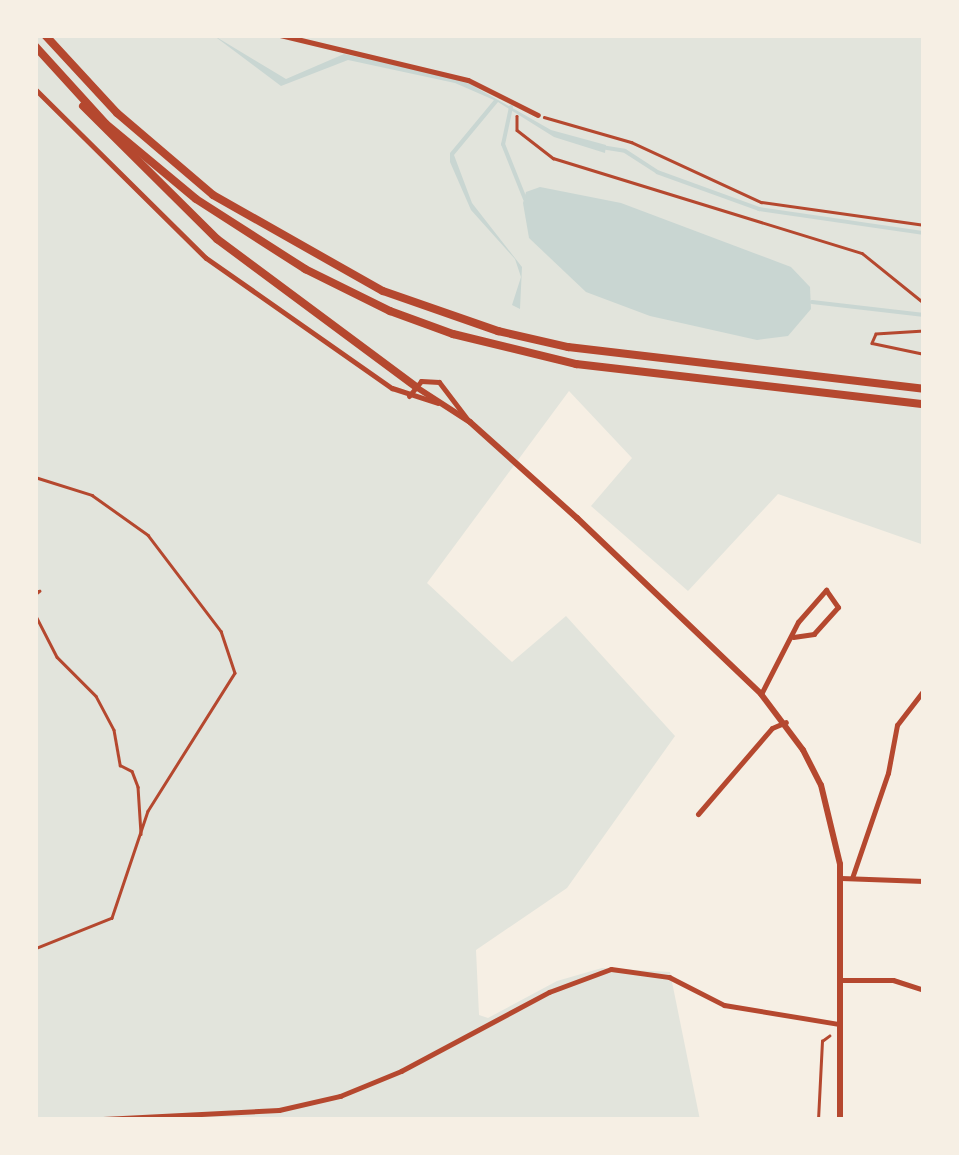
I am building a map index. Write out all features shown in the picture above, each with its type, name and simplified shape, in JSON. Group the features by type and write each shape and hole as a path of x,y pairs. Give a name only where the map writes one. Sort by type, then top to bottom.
{"highway":[{"path":"45,35 117,113 213,195 383,290 498,332 568,347 924,389"},
{"path":"37,49 108,137 217,239 416,387"},
{"path":"37,49 106,124 196,199 305,269 390,311 453,334 576,364 924,404"}],"street":[{"path":"280,35 468,80 538,115"},
{"path":"35,89 206,258 409,396 441,403"},
{"path":"409,396 416,387 438,382 470,422"},
{"path":"416,387 470,422 576,518 786,722 821,785 841,878 840,1120"},
{"path":"761,694 793,637 826,590 838,607 814,634 793,637"},
{"path":"852,878 888,772 897,725 924,690"},
{"path":"698,814 772,728 786,722"},
{"path":"841,878 924,881"},
{"path":"83,1120 280,1110 340,1096 401,1071 549,992 610,969 669,977 724,1005 841,1024"},
{"path":"840,980 893,980 924,990"}],"path":[{"path":"538,115 631,142 761,202 924,226"},
{"path":"514,120 517,130 553,158 862,253 924,302"},
{"path":"924,331 876,334 872,343 924,354"},
{"path":"924,454 924,486"},
{"path":"35,477 92,495 148,535 221,631 235,673 148,812 112,918 35,949"},
{"path":"35,614 57,657 96,696 114,730 120,765 132,771 138,788 141,835"},
{"path":"818,1120 822,1042 829,1036"}],"shaded area":[{"path":"35,35 924,35 924,545 778,494 688,591 591,506 632,458 569,391 427,583 512,662 566,616 675,736 567,888 476,950 479,1015 488,1018 557,981 602,968 670,972 700,1120 35,1120"},
{"path":"213,35 286,79 344,54 463,80 551,130 606,145 605,153 554,137 498,102 454,155 472,203 522,267 520,309 512,305 521,277 515,259 471,210 450,162 450,153 494,100 455,83 348,60 281,86"},
{"path":"540,187 621,203 791,267 810,287 811,309 788,336 757,340 650,316 586,292 529,238 523,203 526,192"}],"waterway":[{"path":"511,107 503,144 525,199"},
{"path":"601,147 625,151 657,172 759,209 924,233"},
{"path":"812,302 924,315"}]}
